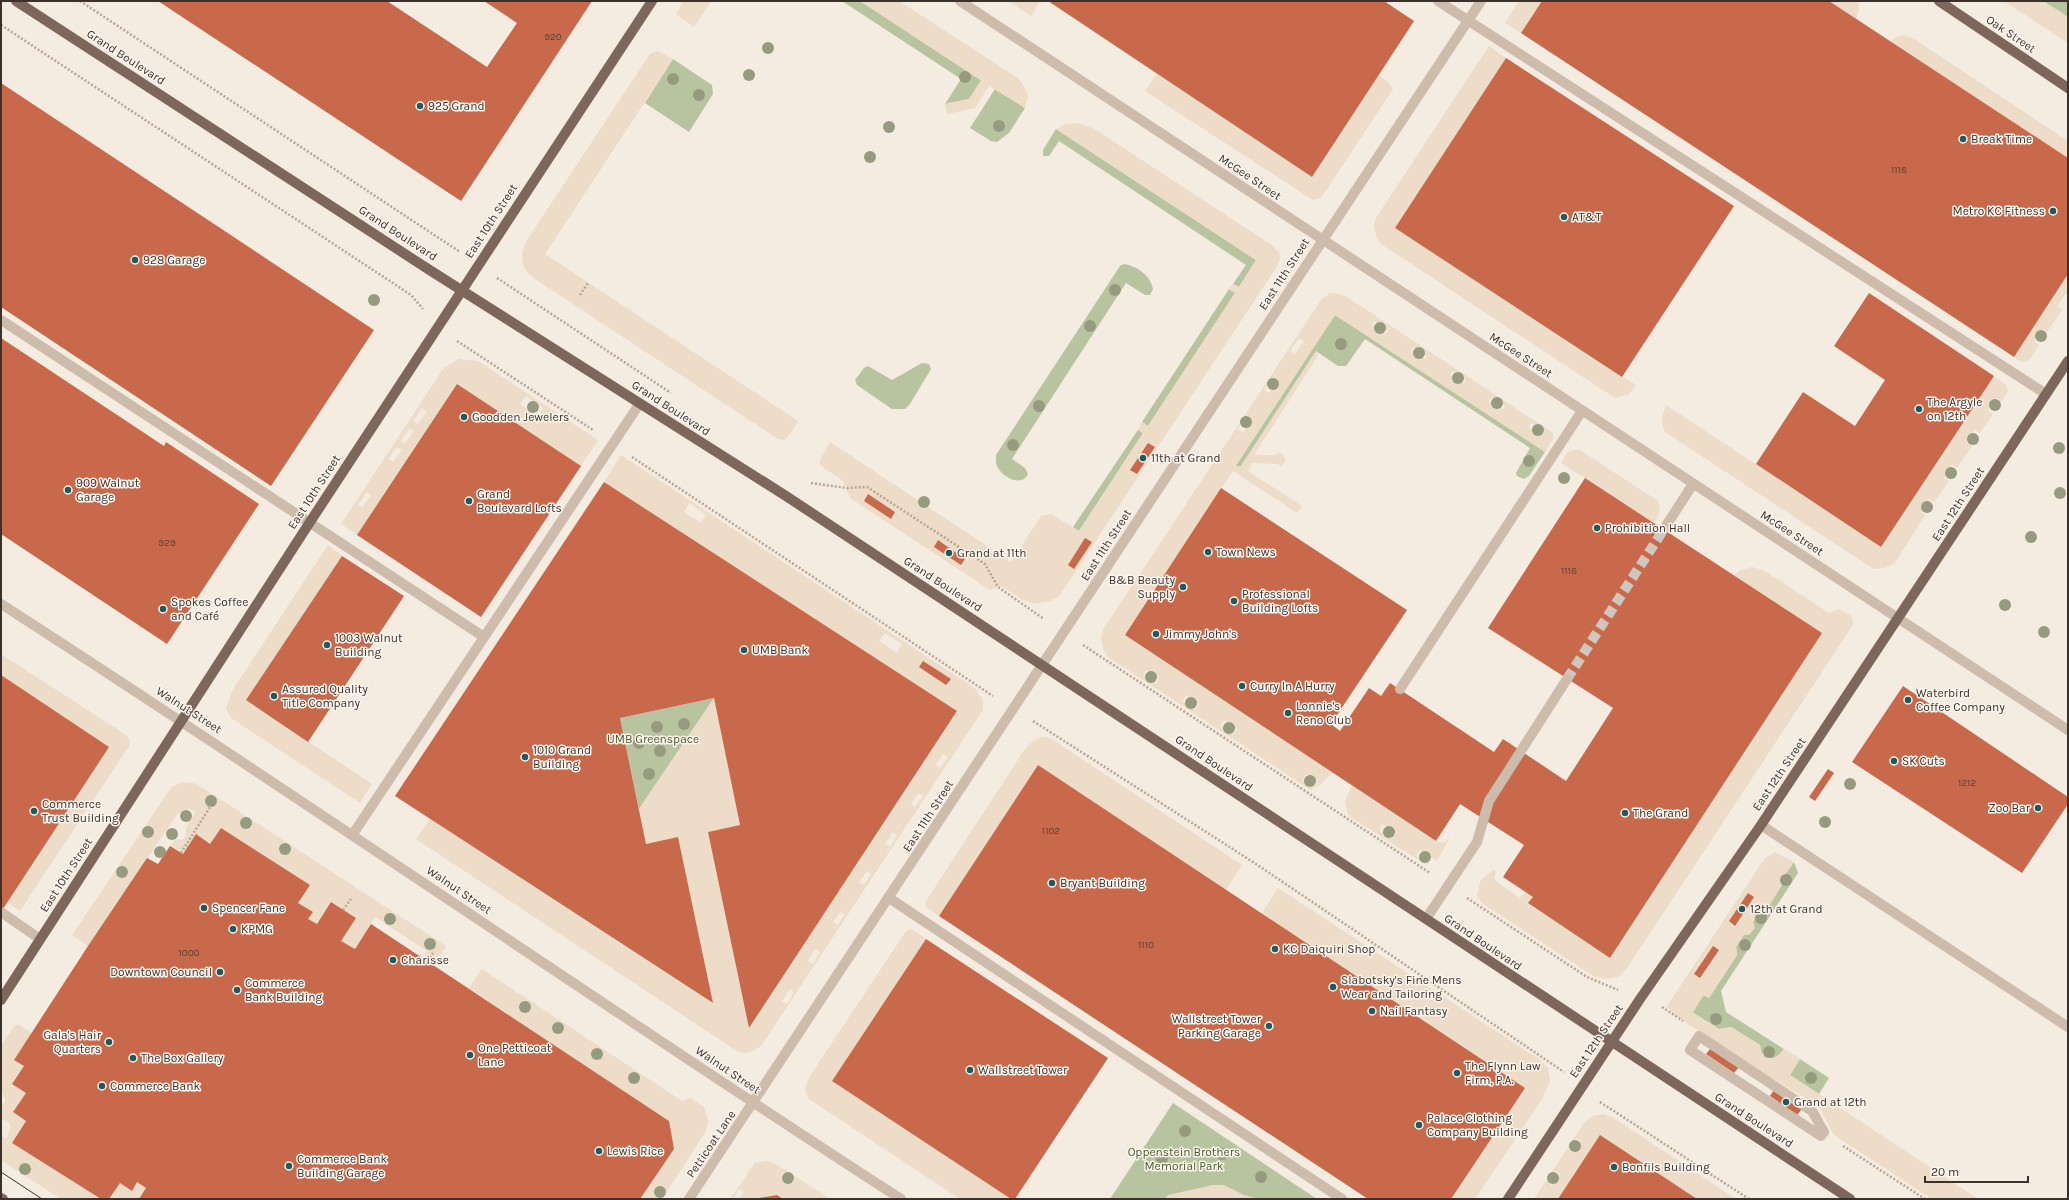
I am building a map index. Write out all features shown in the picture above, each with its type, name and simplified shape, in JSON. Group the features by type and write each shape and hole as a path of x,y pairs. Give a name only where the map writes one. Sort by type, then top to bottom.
{"main road":[{"name":"Grand Boulevard","path":"16,1 462,290 640,403 1043,665 1611,1043 1850,1199"},
{"name":"East 10th Street","path":"1,1000 437,327 652,1"},
{"name":"Oak Street","path":"1939,1 2068,88"},
{"name":"East 12th Street","path":"1508,1199 1640,999 1761,825 2068,361"}],"street":[{"name":"McGee Street","path":"960,1 2068,730"},
{"path":"1438,1 2046,394"},
{"name":"East 11th Street","path":"754,1104 1322,240 1481,1"},
{"path":"1,320 484,637"},
{"path":"353,834 640,403"},
{"path":"1400,689 1582,411"},
{"path":"1664,529 1693,484"},
{"name":"Walnut Street","path":"1,604 353,834 754,1104 901,1199"},
{"path":"1426,919 1477,842 1489,801 1567,679"},
{"path":"1761,825 2068,1027"},
{"path":"889,898 1342,1199"},
{"path":"1,912 40,939"},
{"path":"1699,1036 1812,1111 1824,1132 1821,1136 1690,1050 1699,1036"},
{"name":"Petticoat Lane","path":"689,1199 754,1104"}],"path":[{"path":"80,1 673,394"},
{"path":"1,25 411,295 437,327 466,348 1014,709 1278,879 1554,1063 1607,1108 1749,1199"},
{"path":"580,295 588,283"},
{"path":"809,483 847,488 867,487 985,564 998,587 1015,601 1587,977 1640,999"},
{"path":"181,853 210,807"},
{"path":"343,910 350,899"},
{"path":"428,961 433,953"}],"green space":[{"path":"842,1 860,1 982,81 969,99 945,104 961,79"},
{"path":"2043,1 2068,1 2068,17"},
{"path":"673,59 712,85 713,94 689,132 645,103"},
{"path":"995,89 1025,108 1009,133 997,142 991,141 970,128"},
{"path":"1056,129 1256,260 1239,287 1233,284 1246,265 1059,141 1049,156 1043,156 1043,150"},
{"path":"1124,264 1143,272 1152,284 1153,289 1150,295 1145,295 1126,283 1012,459 1025,468 1028,474 1022,480 1013,480 1009,478 998,468 996,463 996,455 1120,266"},
{"path":"1229,289 1235,293 1148,426 1142,422"},
{"path":"1335,315 1545,452 1529,476 1524,479 1517,476 1516,473 1530,448 1365,339 1346,366 1338,366 1316,351 1241,466 1235,467"},
{"path":"922,363 929,364 931,369 910,404 905,409 892,409 857,385 855,380 864,368 868,366 892,380"},
{"path":"1138,430 1143,433 1079,531 1073,527"},
{"name":"UMB Greenspace","path":"714,698 639,809 620,718"},
{"path":"1794,862 1798,873 1721,991 1726,1012 1784,1049 1779,1055 1772,1059 1761,1052 1760,1045 1731,1027 1719,1029 1692,1012 1704,995 1709,998 1737,955 1736,947 1744,935 1750,934 1754,928 1753,922 1760,909 1767,910 1781,880"},
{"path":"1800,1059 1829,1078 1819,1094 1790,1075"},
{"name":"Oppenstein Brothers Memorial Park","path":"1173,1103 1317,1199 1110,1199"}],"shaded area":[{"path":"684,1 711,1 694,27 676,14"},
{"path":"860,1 899,1 1019,79 1026,90 1028,97 1025,108 989,86 975,108 947,114 945,104 969,99 981,80"},
{"path":"1008,1 1040,1 1031,16"},
{"path":"1519,1 1542,1 1521,33 1505,23"},
{"path":"1829,1 1859,1 1859,10 1856,19"},
{"path":"2004,1 2043,1 2068,17 2068,43"},
{"path":"1904,35 1914,39 2068,141 2068,158 1891,42 1895,38"},
{"path":"1489,46 1506,58 1395,228 1636,385 1629,394 1616,398 1612,396 1381,244 1376,236 1374,226 1376,218"},
{"path":"657,51 673,59 545,254 798,421 791,433 784,440 778,439 535,279 527,272 523,265 522,254 525,243 650,54"},
{"path":"1157,74 1312,177 1378,76 1387,81 1393,89 1323,195 1320,198 1313,200 1145,91"},
{"path":"1077,123 1093,128 1270,244 1279,252 1280,259 1274,271 1060,595 1051,601 1034,604 1023,600 1001,586 990,590 850,498 843,481 820,465 820,460 830,442 1011,562 1041,516 1051,514 1079,531 1143,433 1138,430 1142,422 1148,426 1235,293 1229,289 1233,284 1239,287 1256,260 1056,129 1065,124"},
{"path":"2068,274 2068,296 2065,294 2057,307 2062,310 2047,332 2043,329 2034,341 2039,345 2030,359 2023,362 2018,360 2014,357"},
{"path":"1330,293 1336,293 1347,297 1553,433 1554,437 1545,452 1335,315 1235,466 1241,466 1316,351 1319,354 1254,455 1274,455 1280,452 1285,457 1285,461 1282,466 1277,464 1252,463 1248,471 1302,506 1297,513 1233,471 1125,635 1332,772 1320,785 1311,790 1108,657 1103,649 1101,637 1104,628 1321,300","holes":["1374,321 1388,331 1386,334 1372,325","1299,338 1304,341 1295,354 1290,351","1413,347 1427,356 1425,359 1411,351","1452,371 1466,380 1464,384 1450,375","1272,377 1278,380 1269,393 1264,390","1492,397 1505,406 1503,409 1489,401","1246,416 1252,420 1243,433 1238,429","1531,423 1544,432 1542,436 1528,427","1146,670 1159,678 1156,684 1143,676","1186,695 1199,704 1195,710 1182,701","1224,720 1237,729 1233,734 1220,726","1306,774 1318,783 1313,788 1302,780"]},
{"path":"459,359 478,361 598,440 581,466 457,384 357,535 341,524 443,369","holes":["526,396 543,408 538,417 520,404","422,408 427,412 418,424 413,421","409,428 414,431 405,444 401,441","397,447 402,450 393,462 388,459","367,492 371,495 362,508 358,505"]},
{"path":"1994,376 2006,385 2008,391 2002,401 1997,398 1988,410 1993,414 1980,433 1975,430 1967,442 1972,446 1957,468 1952,465 1944,477 1949,481 1934,502 1929,499 1921,512 1925,515 1895,563 1885,568 1874,569 1869,566 1665,432 1663,427 1662,418 1666,405 1881,547"},
{"path":"1571,450 1580,450 1658,501 1660,510 1655,523 1561,463 1567,453"},
{"path":"621,455 976,689 983,701 983,710 761,1046 751,1052 741,1053 731,1047 416,839 430,819 712,1003 678,837 646,844 639,809 714,698 740,825 708,832 749,1028 957,712 604,482","holes":["689,503 706,515 701,523 684,512","885,633 902,644 897,653 879,641","943,754 948,757 940,768 935,765","918,793 923,796 915,807 911,804","893,832 897,835 890,847 885,844","867,871 871,874 864,885 859,882","841,911 845,914 838,925 833,922","815,949 820,952 813,964 808,961","790,989 794,992 787,1004 782,1001"]},
{"path":"328,545 342,556 246,700 372,784 360,803 231,718 226,708 232,691"},
{"path":"1752,567 1765,571 1829,613 1839,609 1843,611 1852,617 1853,625 1627,968 1618,977 1606,979 1593,976 1482,903 1477,896 1481,880 1493,870 1496,872 1494,878 1498,883 1520,898 1525,892 1533,897 1528,904 1611,957 1821,633 1734,575 1741,570"},
{"path":"1,654 126,735 130,741 129,746 20,911 7,902 109,747 1,675"},
{"path":"1041,737 1050,738 1242,865 1226,890 1038,765 939,916 927,908 925,905 926,901 1025,749 1033,741"},
{"path":"182,782 193,783 203,788 446,946 434,965 423,957 427,951 375,917 355,949 341,941 356,918 331,902 317,924 308,919 313,912 298,903 309,885 221,828 210,844 196,835 183,854 171,845 175,839 182,840 186,836 186,827 196,812 189,809 178,813 88,946 72,935 168,792 172,787"},
{"path":"1352,786 1436,841 1444,843 1450,837 1437,861 1420,850 1416,856 1429,864 1425,864 1352,818 1348,814 1345,802","holes":["1382,824 1396,833 1392,839 1379,830"]},
{"path":"1775,852 1794,862 1781,880 1782,885 1767,910 1760,910 1753,922 1755,928 1750,934 1744,935 1736,947 1737,955 1709,998 1703,995 1693,1013 1719,1029 1731,1027 1760,1045 1761,1052 1772,1059 1779,1055 1784,1049 1800,1059 1790,1075 1978,1199 1932,1199 1834,1135 1818,1105 1759,1071 1673,1014 1667,1006 1765,858"},
{"path":"1278,888 1540,1060 1548,1068 1550,1081 1542,1099 1475,1199 1451,1199 1525,1088 1262,913"},
{"path":"912,929 926,939 832,1081 1011,1199 960,1199 809,1099 806,1094 805,1088 810,1076 906,931"},
{"path":"482,969 682,1101 690,1098 704,1107 708,1121 706,1131 662,1199 640,1199 669,1121 469,988"},
{"path":"15,1025 19,1025 32,1033 14,1060 24,1066 12,1084 26,1093 13,1112 26,1121 12,1143 101,1199 61,1199 1,1160 1,1135 6,1138 11,1127 8,1121 1,1119 1,1105 5,1102 5,1098 1,1091 1,1045"},
{"path":"1603,1114 1614,1118 1736,1199 1534,1199 1584,1123 1592,1116","holes":["1576,1138 1581,1142 1573,1153 1569,1150","1555,1171 1560,1174 1552,1186 1548,1182"]},
{"path":"768,1161 776,1164 830,1199 823,1197 822,1199 783,1199 777,1195 756,1199 739,1199 744,1192 739,1189 733,1199 730,1199 755,1163","holes":["783,1172 795,1179 792,1184 781,1177"]},
{"path":"137,1182 146,1188 139,1199 109,1199 120,1183 132,1191"},
{"path":"1213,1185 1224,1185 1244,1195 1259,1199 1165,1199 1168,1195"}],"building":[{"name":"925 Grand","path":"158,1 387,1 487,67 517,23 484,1 592,1 461,201"},
{"path":"1048,1 1384,1 1414,21 1312,177"},
{"path":"1542,1 1829,1 2068,158 2068,274 2014,357 1521,33"},
{"name":"AT&T","path":"1506,58 1734,206 1622,377 1395,228"},
{"name":"928 Garage","path":"1,83 374,330 271,486 1,307"},
{"name":"The Argyle on 12th","path":"1869,293 1994,376 1881,547 1756,464 1803,392 1855,426 1885,380 1834,346"},
{"path":"1,338 164,446 166,442 259,504 167,644 1,534"},
{"name":"Grand Boulevard Lofts","path":"457,384 581,466 481,617 357,535"},
{"name":"11th at Grand","path":"1148,443 1155,447 1137,474 1130,470"},
{"path":"1585,478 1822,633 1610,958 1528,903 1533,897 1503,877 1524,845 1460,804 1436,841 1125,635 1221,488 1407,610 1331,724 1340,731 1369,688 1381,696 1390,683 1494,752 1503,739 1566,781 1613,708 1488,628"},
{"name":"1010 Grand Building","path":"604,482 957,711 749,1028 708,832 740,825 714,698 620,718 646,844 678,837 713,1003 395,796"},
{"path":"868,494 895,512 891,519 864,501"},
{"path":"1085,538 1092,542 1074,569 1068,565"},
{"name":"Grand at 11th","path":"938,540 965,559 961,565 934,547"},
{"name":"1003 Walnut Building","path":"342,556 404,596 308,742 246,700"},
{"path":"923,661 951,679 946,685 919,667"},
{"name":"Commerce Trust Building","path":"1,675 109,747 1,912"},
{"path":"1903,686 2068,797 2068,804 2022,873 1852,762"},
{"path":"1038,765 1525,1088 1451,1199 1368,1199 939,916"},
{"path":"1828,769 1834,773 1815,801 1809,797"},
{"path":"221,828 310,885 298,903 313,912 308,919 317,924 331,902 356,918 341,941 355,949 371,924 669,1121 674,1149 640,1199 139,1199 146,1188 137,1182 132,1191 120,1183 109,1199 101,1199 12,1143 26,1121 13,1112 26,1093 12,1084 24,1066 14,1060 88,946 147,858 158,864 170,846 183,854 196,834 210,844"},
{"name":"12th at Grand","path":"1748,893 1754,897 1735,926 1729,921"},
{"name":"Wallstreet Tower","path":"926,939 1108,1058 1015,1199 1011,1199 832,1081"},
{"path":"1713,946 1719,950 1700,978 1694,974"},
{"path":"1711,1048 1739,1067 1734,1073 1706,1054"},
{"name":"Grand at 12th","path":"1774,1090 1802,1109 1797,1115 1770,1096"},
{"name":"Bonfils Building","path":"1600,1135 1697,1199 1558,1199"},
{"path":"777,1195 783,1199 759,1199 759,1198"}],"tunnel":[{"path":"1567,679 1664,529"}],"tram line":[{"path":"1,1172 42,1199"}],"place":[{"name":"925 Grand","path":"420,106"},
{"name":"Break Time","path":"1963,139"},
{"name":"Metro KC Fitness","path":"2053,211"},
{"name":"AT&T","path":"1564,217"},
{"name":"928 Garage","path":"135,260"},
{"name":"The Argyle on 12th","path":"1919,409"},
{"name":"Goodden Jewelers","path":"464,417"},
{"name":"11th at Grand","path":"1143,458"},
{"name":"909 Walnut Garage","path":"68,490"},
{"name":"Grand Boulevard Lofts","path":"469,501"},
{"name":"Prohibition Hall","path":"1597,528"},
{"name":"Town News","path":"1208,552"},
{"name":"Grand at 11th","path":"949,553"},
{"name":"B&B Beauty Supply","path":"1183,587"},
{"name":"Professional Building Lofts","path":"1234,601"},
{"name":"Spokes Coffee and Café","path":"163,609"},
{"name":"Jimmy John's","path":"1156,634"},
{"name":"1003 Walnut Building","path":"327,645"},
{"name":"UMB Bank","path":"744,650"},
{"name":"Curry In A Hurry","path":"1242,686"},
{"name":"Assured Quality Title Company","path":"274,696"},
{"name":"Waterbird Coffee Company","path":"1908,700"},
{"name":"Lonnie's Reno Club","path":"1288,713"},
{"name":"1010 Grand Building","path":"525,757"},
{"name":"SK Cuts","path":"1894,761"},
{"name":"Zoo Bar","path":"2038,808"},
{"name":"Commerce Trust Building","path":"34,811"},
{"name":"The Grand","path":"1625,813"},
{"name":"Bryant Building","path":"1052,883"},
{"name":"Spencer Fane","path":"204,908"},
{"name":"12th at Grand","path":"1742,909"},
{"name":"KPMG","path":"233,929"},
{"name":"KC Daiquiri Shop","path":"1275,949"},
{"name":"Charisse","path":"393,960"},
{"name":"Downtown Council","path":"220,972"},
{"name":"Slabotsky's Fine Mens Wear and Tailoring","path":"1333,987"},
{"name":"Commerce Bank Building","path":"237,990"},
{"name":"Nail Fantasy","path":"1372,1011"},
{"name":"Wallstreet Tower Parking Garage","path":"1269,1026"},
{"name":"Gala's Hair Quarters","path":"109,1042"},
{"name":"One Petticoat Lane","path":"470,1055"},
{"name":"The Box Gallery","path":"133,1058"},
{"name":"Wallstreet Tower","path":"970,1070"},
{"name":"The Flynn Law Firm, P.A.","path":"1457,1073"},
{"name":"Commerce Bank","path":"102,1086"},
{"name":"Grand at 12th","path":"1786,1102"},
{"name":"Palace Clothing Company Building","path":"1419,1125"},
{"name":"Lewis Rice","path":"599,1151"},
{"name":"Commerce Bank Building Garage","path":"289,1166"},
{"name":"Bonfils Building","path":"1614,1167"}]}
